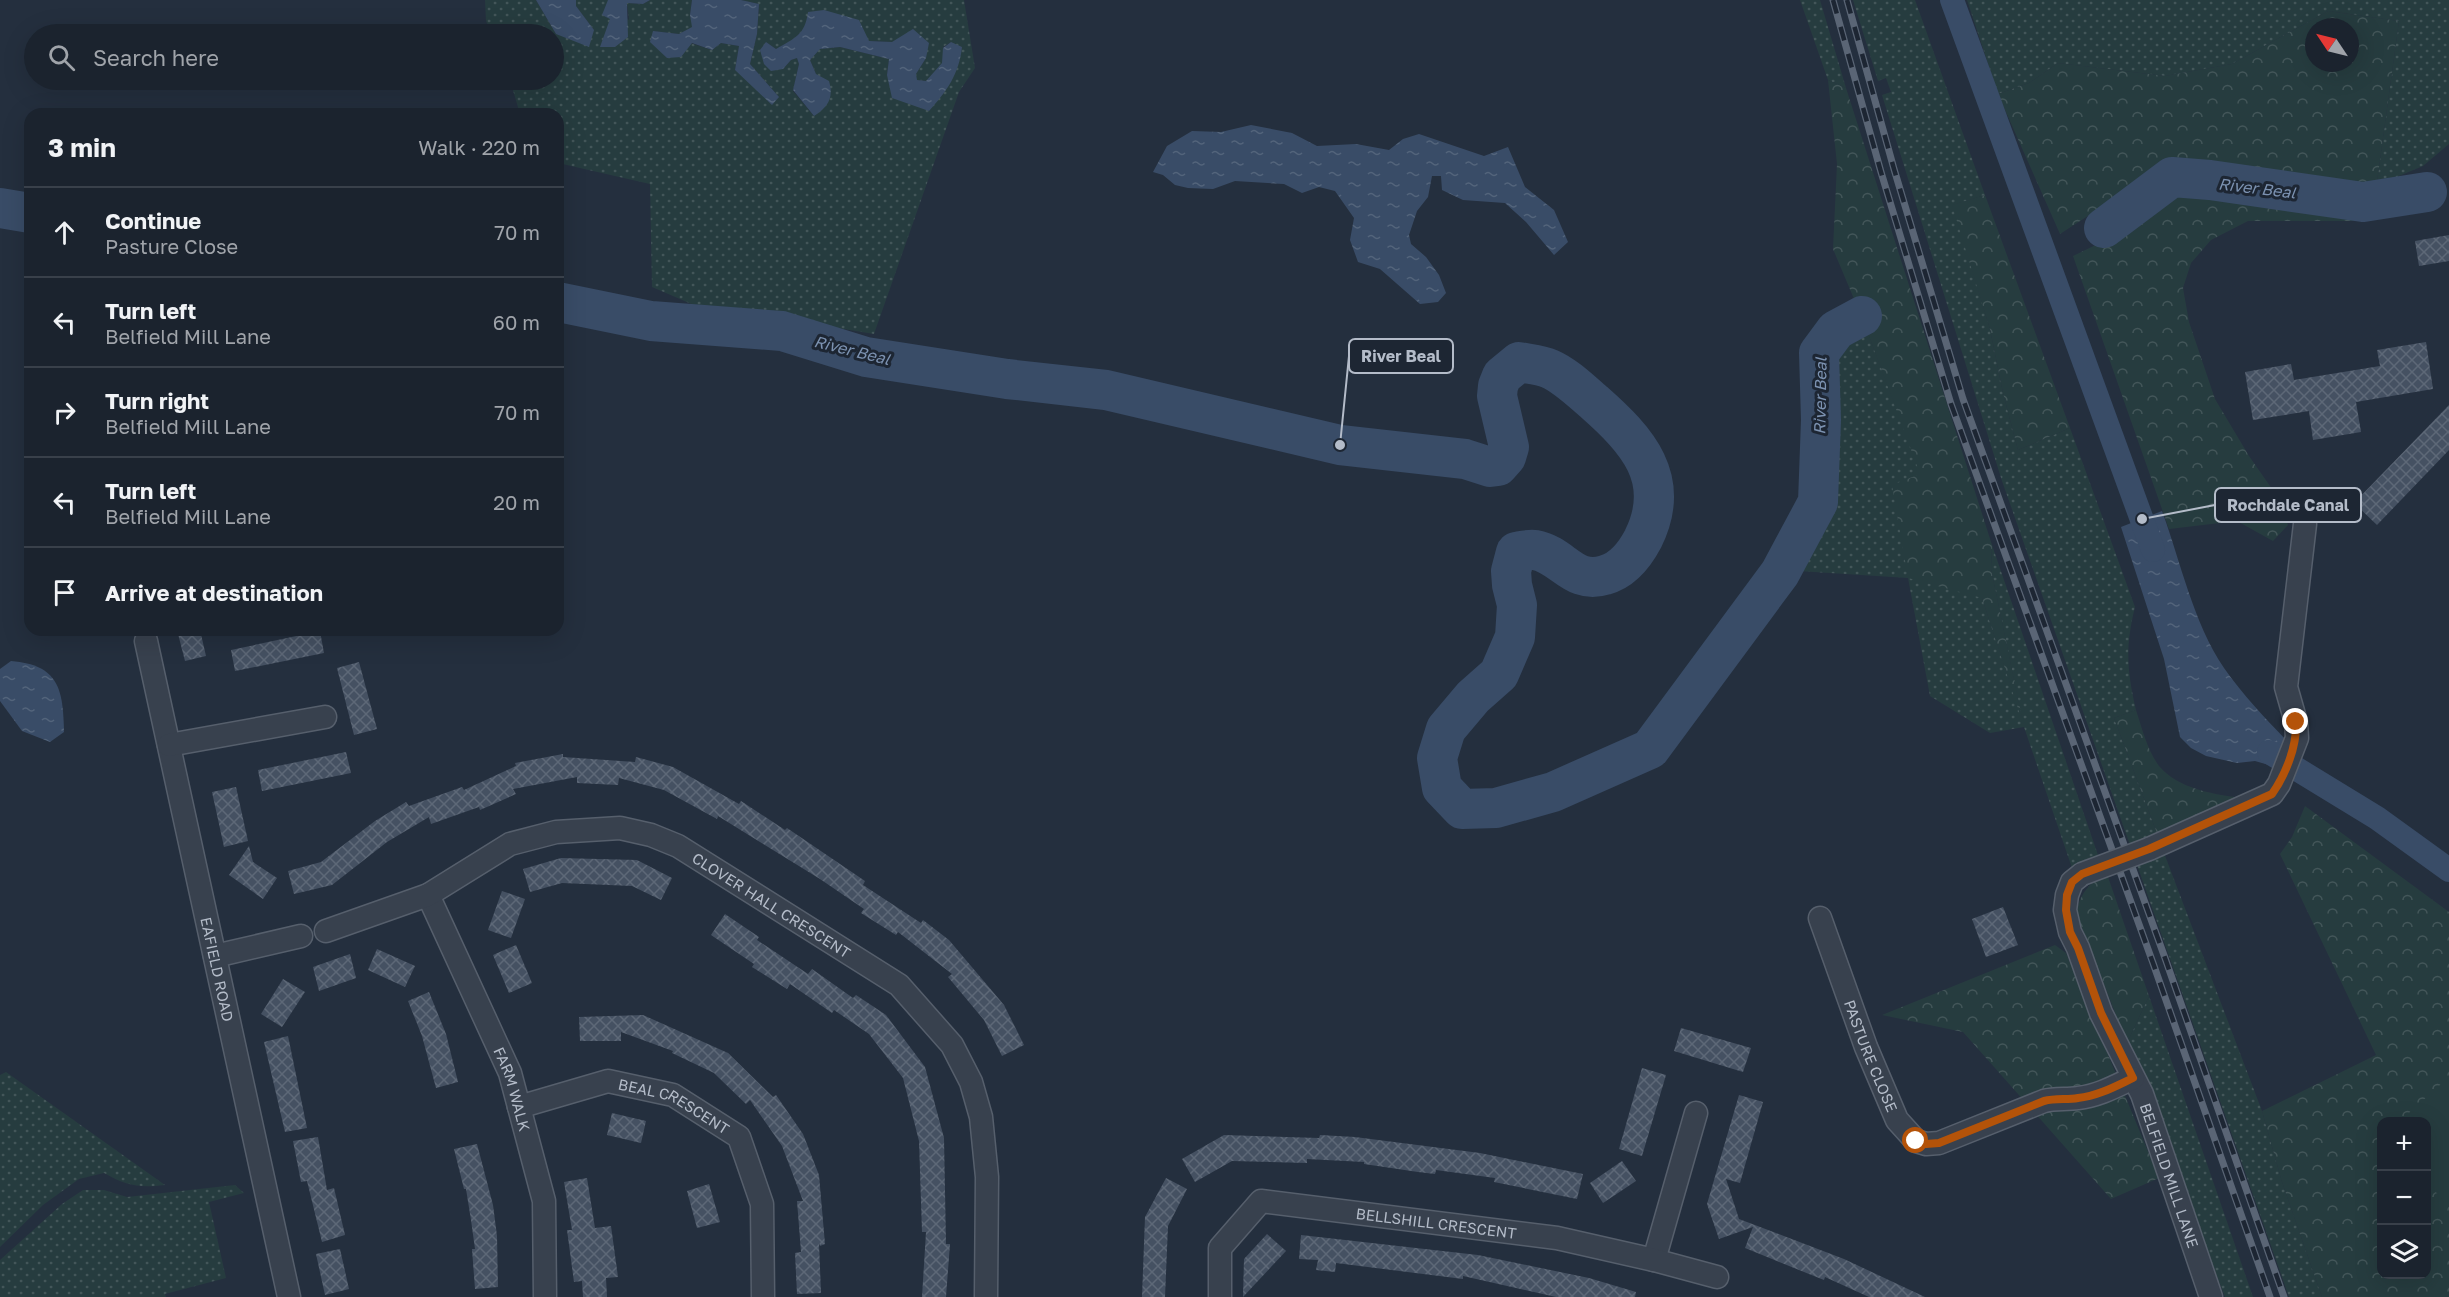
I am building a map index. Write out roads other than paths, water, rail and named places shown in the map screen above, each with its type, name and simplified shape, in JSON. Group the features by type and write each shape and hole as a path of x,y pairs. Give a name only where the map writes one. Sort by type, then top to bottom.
{"street":[{"name":"BELFIELD MILL LANE","path":"2211,1297 2142,1094 2101,1013 2070,932 2066,910 2067,895 2072,882 2082,874 2149,849 2272,794 2279,784 2297,738 2296,722 2286,687 2305,524"},
{"name":"EAFIELD ROAD","path":"146,641 289,1297"},
{"path":"169,745 324,717"},
{"name":"CLOVER HALL CRESCENT","path":"326,931 428,895 510,844 556,832 620,828 651,835 678,846 899,985 952,1045 971,1082 978,1108 987,1177 986,1297"},
{"name":"FARM WALK","path":"428,895 510,1072 544,1201 545,1297"},
{"name":"PASTURE CLOSE","path":"1820,918 1866,1047 1897,1120 1916,1141 1926,1144 1939,1143 2044,1101 2096,1095 2133,1078"},
{"path":"215,956 301,936"},
{"name":"BEAL CRESCENT","path":"519,1107 608,1081 673,1095 739,1137 762,1204 763,1297"},
{"path":"1654,1260 1696,1113"},
{"name":"BELLSHILL CRESCENT","path":"1220,1297 1220,1248 1261,1201 1557,1238 1717,1277"}],"water":[{"path":"536,0 576,0 576,6 594,30 589,47 564,37 564,24 550,24"},
{"path":"608,0 650,0 643,4 627,3 628,37 615,47 600,47 610,19 602,15"},
{"path":"692,0 741,0 759,4 757,34 750,64 779,97 772,105 735,70 739,46 721,43 712,50 692,43 681,57 667,58 650,42 653,31 679,34 692,27 690,15"},
{"path":"824,10 859,20 869,41 892,42 913,29 929,43 926,58 916,74 917,80 926,81 942,63 943,48 951,42 962,47 958,66 951,82 929,111 892,98 887,75 889,59 840,47 820,49 810,60 816,74 829,81 831,92 829,102 814,116 793,90 799,64 797,58 791,60 783,69 771,71 764,64 760,50 766,42 776,49 789,42 802,31 808,12"},
{"path":"1251,125 1292,133 1317,146 1356,144 1389,150 1403,139 1419,134 1484,156 1508,147 1525,187 1554,210 1568,242 1554,255 1526,222 1505,203 1463,200 1442,190 1441,176 1432,176 1428,197 1417,211 1409,235 1411,244 1426,257 1439,275 1446,293 1438,302 1420,304 1380,269 1358,262 1350,240 1354,218 1335,191 1319,187 1302,193 1284,184 1235,181 1213,189 1188,188 1175,185 1163,175 1153,172 1167,146 1192,131 1221,132"},
{"path":"2162,511 2188,592 2213,650 2239,688 2287,741 2276,767 2255,761 2237,763 2206,756 2191,748 2180,737 2164,659 2121,527"},
{"path":"11,661 27,663 39,668 49,674 55,682 62,703 64,732 50,742 22,731 0,701 0,669"}],"waterway":[{"path":"1952,0 2153,550"},
{"name":"River Beal","path":"2104,228 2172,177 2210,180 2363,202 2427,192"},
{"name":"River Beal","path":"0,208 24,212"},
{"name":"River Beal","path":"564,303 651,321 782,331 866,357 1007,379 1106,390 1340,445 1465,459 1490,467 1498,466 1506,457 1509,447 1497,396 1502,376 1519,362 1543,366 1556,372 1574,384 1610,416 1636,446 1646,462 1652,479 1654,498 1651,517 1643,539 1632,557 1623,566 1605,575 1584,576 1553,557 1535,550 1516,552 1511,571 1517,605 1515,637 1499,674 1473,697 1446,729 1437,758 1442,788 1462,809 1496,808 1553,792 1650,749 1780,573 1818,502 1821,420 1819,353 1836,330 1862,316"},
{"path":"2269,752 2377,818 2449,870"}],"railway":[{"path":"1833,0 1881,172 1951,404 2153,963 2270,1297"},
{"path":"1847,0 1894,169 1963,399 2165,958 2284,1297"}],"place":[{"name":"River Beal","path":"1340,445"},
{"name":"Rochdale Canal","path":"2142,519"}]}
